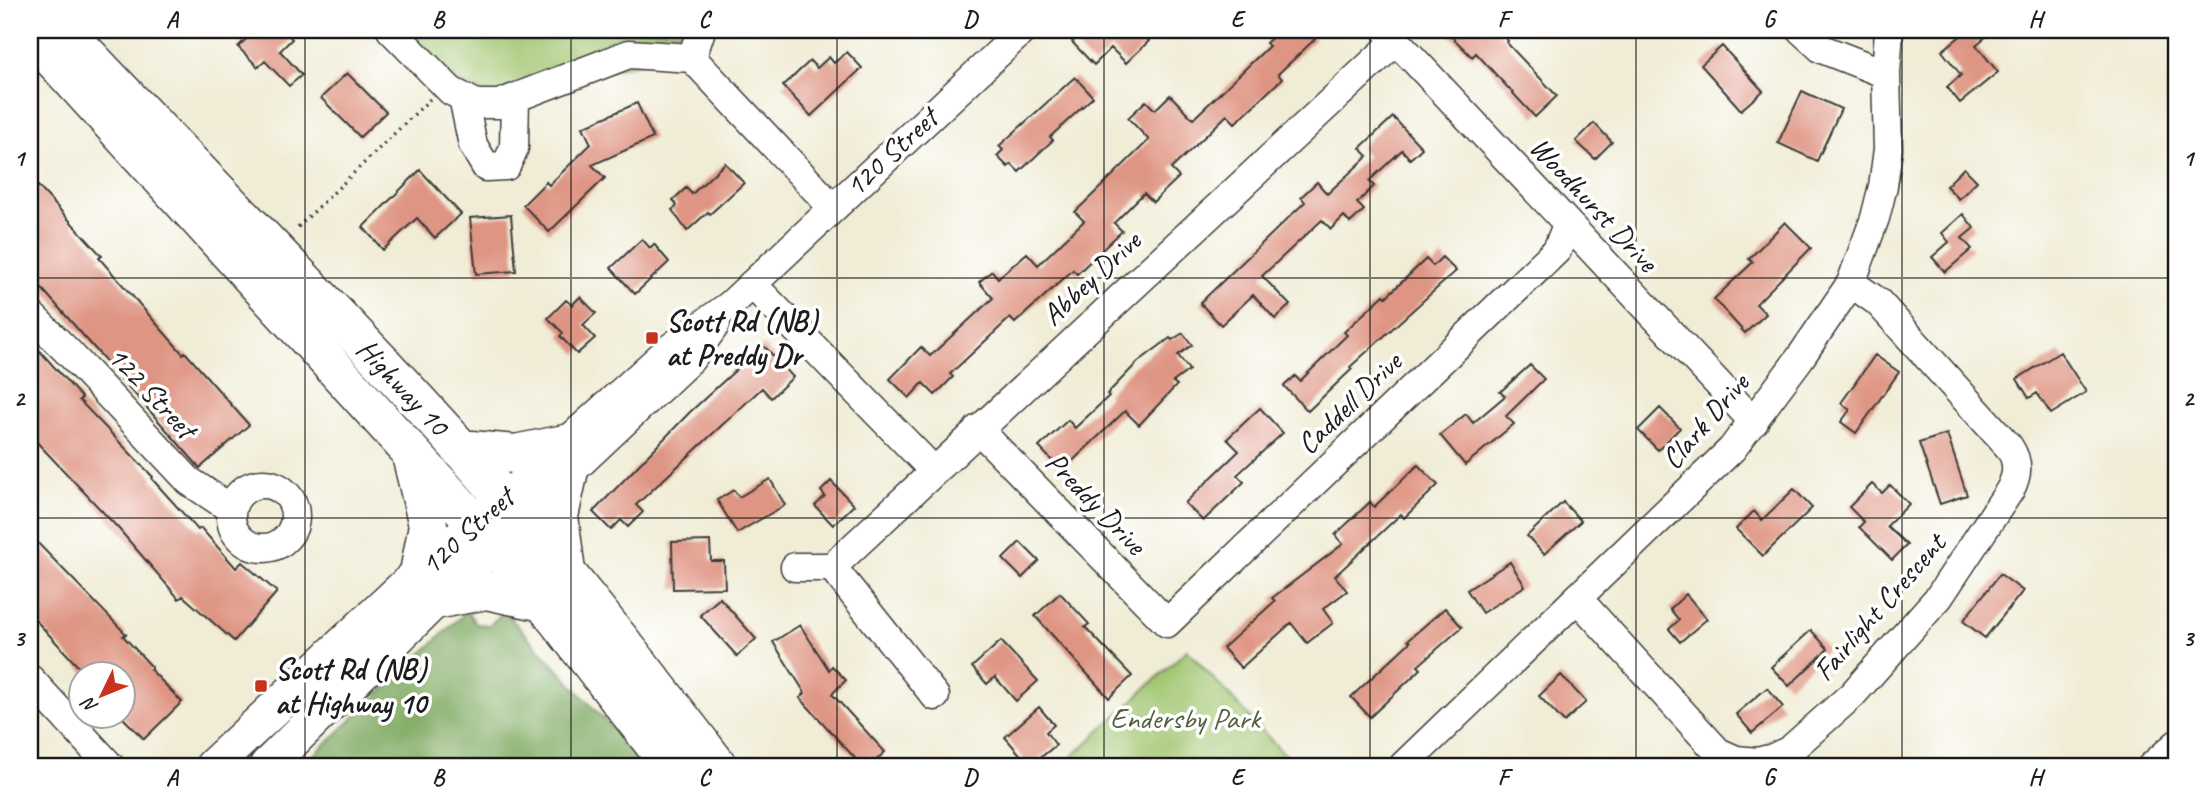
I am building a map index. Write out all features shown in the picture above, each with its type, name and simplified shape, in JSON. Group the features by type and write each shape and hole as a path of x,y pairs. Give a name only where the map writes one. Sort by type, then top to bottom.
{"highway":[{"name":"Highway 10","path":"64,30 307,283 460,449 566,572 718,766"},
{"name":"Highway 10","path":"30,34 410,449 542,602 671,766"},
{"path":"410,449 428,524 427,586 486,590 542,602"},
{"path":"460,449 566,460 559,516 566,572"}],"main road":[{"name":"120 Street","path":"213,766 427,586 512,509"},
{"name":"120 Street","path":"268,766 427,586"}],"street":[{"path":"391,30 454,91 476,104 499,104 629,54 692,58 832,207"},
{"path":"692,58 701,30"},
{"name":"120 Street","path":"512,509 566,460 670,348 730,305 1023,30"},
{"path":"1801,30 1822,49 1885,74"},
{"name":"Clark Drive","path":"1403,766 1732,449 1754,422 1851,283 1875,218 1883,186 1888,149 1885,74 1889,30"},
{"name":"Woodhurst Drive","path":"1392,35 1754,422"},
{"name":"Abbey Drive","path":"832,566 1392,35"},
{"path":"454,91 473,145 486,167 506,166 514,148 515,98"},
{"name":"Caddell Drive","path":"1167,623 1557,250 1567,225"},
{"name":"Fairlight Crescent","path":"1578,598 1718,752 1736,760 1757,762 1790,750 1852,695 1939,597 2010,490 2015,479 2015,457 2009,447 1878,302 1851,283"},
{"path":"752,284 933,470"},
{"name":"122 Street","path":"30,314 71,354 189,481 230,509"},
{"name":"Preddy Drive","path":"978,429 1167,623"},
{"path":"795,567 832,566 934,696"},
{"path":"30,679 110,766"},
{"path":"2152,766 2177,744"}],"path":[{"path":"2174,30 2177,59"},
{"path":"298,227 454,91"}],"green space":[{"path":"401,30 694,30 688,51 501,97 457,83"},
{"path":"467,611 476,624 490,625 504,611 647,766 302,766"},
{"name":"Endersby Park","path":"1187,650 1295,766 1062,766"}],"building":[{"path":"255,30 284,30 292,39 280,51 302,75 289,86 265,61 258,67 238,47"},
{"path":"1084,30 1138,30 1149,41 1126,63 1111,48 1094,65 1072,42"},
{"path":"1280,30 1306,30 1315,39 1278,74 1282,79 1235,123 1227,115 1171,169 1179,177 1153,202 1144,193 1114,223 1122,231 1077,274 1073,270 1015,323 1010,318 950,374 953,377 935,395 923,383 909,398 890,379 921,347 930,356 993,298 979,282 992,271 998,278 1027,253 1038,265 1084,221 1075,212 1149,140 1128,118 1146,101 1155,110 1170,95 1193,119 1269,46 1266,43"},
{"path":"1445,30 1497,30 1557,96 1535,117 1476,53 1472,57"},
{"path":"1968,30 1994,30 1976,45 1998,72 1960,103 1947,87 1961,75 1942,51"},
{"path":"1722,46 1763,91 1741,110 1701,65"},
{"path":"847,52 862,68 811,116 783,86 810,61 817,68 829,57 834,63"},
{"path":"347,73 386,112 360,137 321,98"},
{"path":"1075,77 1093,97 1050,137 1053,140 1019,172 1011,164 1008,167 997,156 1003,150 999,146"},
{"path":"1802,91 1841,109 1817,161 1778,143"},
{"path":"637,103 653,138 592,165 605,178 549,232 523,205 546,182 549,185 591,144 583,127"},
{"path":"1393,117 1422,148 1410,159 1402,150 1369,181 1374,186 1357,203 1364,210 1350,223 1344,216 1331,229 1322,220 1262,276 1290,305 1275,319 1253,295 1221,325 1200,303 1305,202 1301,197 1317,182 1327,194 1368,156 1360,148"},
{"path":"1594,123 1612,142 1595,159 1576,141"},
{"path":"725,163 744,183 687,231 672,210 677,206 673,200 686,188 692,194"},
{"path":"1964,168 1977,181 1959,199 1946,186"},
{"path":"420,170 461,214 435,238 417,218 383,250 363,227"},
{"path":"38,186 102,256 99,258 183,354 185,352 249,425 200,468 30,275 30,268 40,259 30,248 30,194"},
{"path":"1963,214 1974,228 1962,238 1972,249 1945,272 1932,257 1949,242 1942,233"},
{"path":"511,215 516,271 476,274 470,218"},
{"path":"1785,222 1811,248 1756,304 1766,314 1745,333 1714,299 1753,262 1749,259"},
{"path":"642,239 650,248 654,244 669,262 635,294 611,268"},
{"path":"1442,257 1456,271 1350,367 1352,369 1308,411 1284,386 1295,376 1300,381 1347,335 1344,332 1426,259 1433,266"},
{"path":"580,297 596,313 583,325 595,338 577,354 560,336 563,333 548,318 566,300 572,305"},
{"path":"1183,333 1192,345 1178,355 1189,370 1173,382 1177,385 1139,425 1125,411 1062,471 1039,447 1068,420 1075,428 1109,396 1107,394 1138,362 1170,338 1172,340"},
{"path":"30,340 82,398 79,400 153,477 198,530 201,528 236,568 242,562 277,592 234,641 183,596 179,599 118,528 30,435"},
{"path":"763,345 793,377 771,398 762,388 636,505 643,512 628,527 621,520 611,530 593,512 690,412"},
{"path":"2060,352 2086,392 2051,414 2037,393 2029,398 2017,379"},
{"path":"1875,355 1899,372 1856,433 1841,422 1850,410 1841,403"},
{"path":"1530,365 1544,379 1506,416 1514,424 1465,465 1440,435 1466,414 1473,423 1505,396 1500,392"},
{"path":"1260,408 1283,433 1237,475 1244,482 1203,521 1185,503 1239,451 1227,439"},
{"path":"1660,408 1680,428 1658,450 1638,430"},
{"path":"1947,434 1967,495 1940,504 1919,443"},
{"path":"1418,465 1438,485 1404,518 1401,514 1335,576 1347,591 1323,609 1333,623 1307,643 1291,623 1241,668 1223,648 1275,601 1272,598 1343,544 1335,535 1370,502 1374,507"},
{"path":"770,479 785,505 737,533 717,500 734,490 739,497"},
{"path":"831,481 854,505 833,525 815,506 825,496 821,491"},
{"path":"1872,484 1882,493 1890,485 1909,504 1887,526 1907,545 1892,560 1859,527 1864,522 1849,507"},
{"path":"1794,489 1812,508 1763,556 1736,529 1754,511 1762,520"},
{"path":"1563,502 1581,521 1544,554 1527,536"},
{"path":"30,535 126,634 123,636 152,667 150,669 182,702 144,739 135,730 136,660 72,660 30,614"},
{"path":"710,541 711,561 724,561 725,588 673,589 672,542"},
{"path":"1020,542 1039,561 1022,578 1003,559"},
{"path":"1510,562 1525,586 1482,613 1467,590"},
{"path":"2000,574 2023,591 1985,638 1963,621"},
{"path":"1060,593 1089,624 1085,627 1132,676 1109,698 1035,616"},
{"path":"1686,594 1707,619 1680,642 1669,629 1679,620 1670,609"},
{"path":"720,598 756,639 737,656 700,615"},
{"path":"1445,608 1462,627 1418,666 1421,669 1370,717 1351,697 1410,642 1408,640"},
{"path":"800,625 829,670 832,666 846,680 832,694 885,752 870,766 862,766 800,698 805,693 773,642"},
{"path":"1811,630 1828,649 1789,686 1771,667"},
{"path":"1001,641 1038,681 1016,701 995,677 987,684 972,667"},
{"path":"1561,675 1586,702 1564,722 1539,696"},
{"path":"1767,688 1783,707 1752,733 1736,714"},
{"path":"1039,707 1054,725 1046,732 1056,745 1030,766 1005,737"}],"place":[{"name":"Scott Rd (NB) at Preddy Dr","path":"652,338"},
{"name":"Scott Rd (NB) at Highway 10","path":"261,686"}]}
